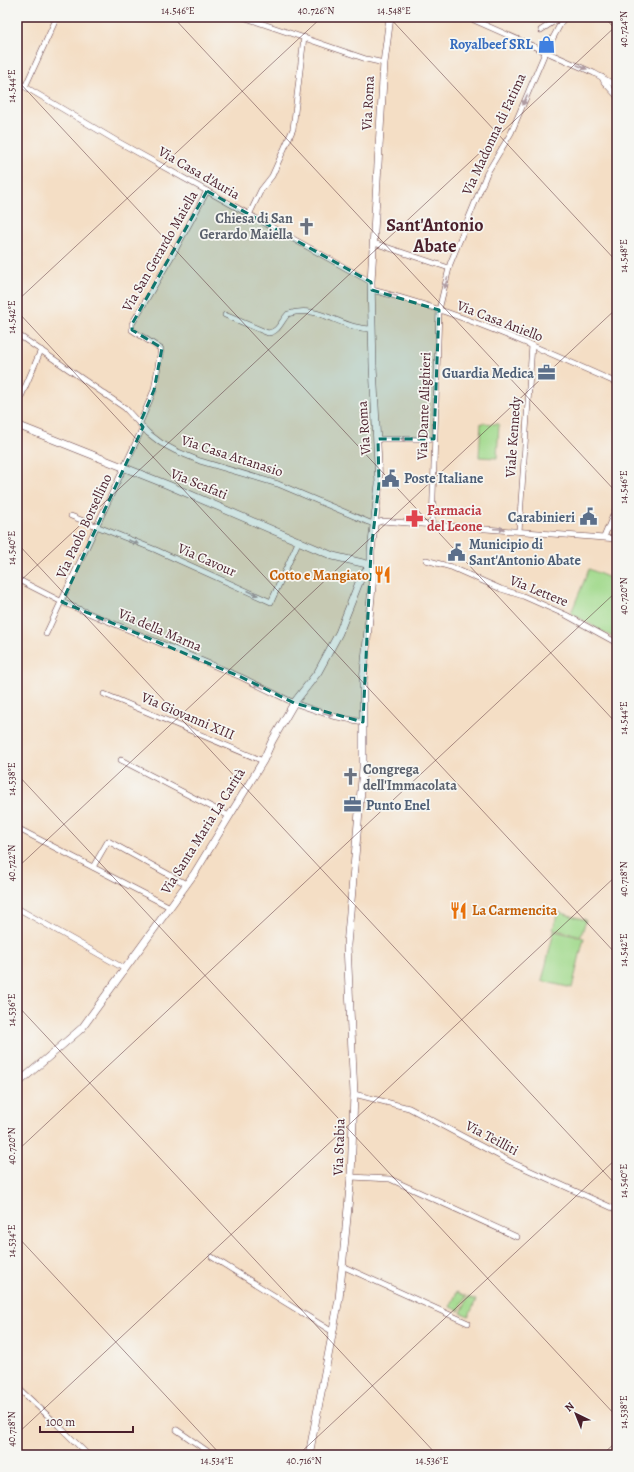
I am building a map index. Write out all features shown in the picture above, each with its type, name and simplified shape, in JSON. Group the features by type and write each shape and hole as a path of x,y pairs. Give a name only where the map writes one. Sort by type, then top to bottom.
{"main road":[{"name":"Via Roma","path":"357,837 363,768 363,682 373,576 371,565 374,524 379,484 378,439 373,366 371,282 384,63 390,17"},
{"name":"Via Scafati","path":"17,425 299,540 333,556 371,565"},
{"name":"Via Santa Maria La Carità","path":"17,1084 82,1028 186,884 263,761 272,741 294,703 318,672 339,633 362,576 371,565"},
{"name":"Via Stabia","path":"309,1455 333,1332 342,1266 351,1176 354,1094 347,945 357,837"}],"street":[{"path":"26,87 57,17"},
{"path":"243,17 366,59 384,63"},
{"path":"467,17 602,77 617,86"},
{"path":"541,30 560,17"},
{"name":"Via Madonna di Fatima","path":"439,310 449,268 487,173 511,133 546,52 564,17"},
{"path":"249,215 262,190 272,176 293,128 304,37"},
{"path":"602,77 604,82 617,96"},
{"name":"Via Casa d'Auria","path":"17,82 79,119 371,282"},
{"name":"Via San Gerardo Maiella","path":"142,425 154,390 161,349 132,330 132,324 173,254 207,191"},
{"path":"374,242 449,268"},
{"name":"Via Casa Aniello","path":"372,290 439,310 532,345 617,383"},
{"path":"225,314 268,332 273,332 278,328 288,314 307,310 321,313 360,329 372,329"},
{"name":"Via Dante Alighieri","path":"432,526 439,310"},
{"name":"Via Casa Attanasio","path":"17,334 125,408 160,443 200,461 278,484 374,524"},
{"name":"Viale Kennedy","path":"519,531 532,345"},
{"path":"17,406 40,350"},
{"name":"Via Paolo Borsellino","path":"46,634 125,469 142,425"},
{"path":"378,439 434,439"},
{"path":"617,459 614,468 617,469"},
{"path":"604,538 617,506"},
{"name":"Via Cavour","path":"71,516 97,528 156,550 271,602 299,540"},
{"path":"374,524 382,522 617,538"},
{"name":"Via Lettere","path":"426,560 451,567 501,589 523,596 566,615 617,644"},
{"name":"Via della Marna","path":"17,579 62,602 241,677 294,703 332,716 363,722"},
{"name":"Via Giovanni XIII","path":"104,694 263,761"},
{"path":"121,760 229,816"},
{"path":"17,828 170,907"},
{"path":"93,867 108,841 186,884"},
{"path":"17,908 125,969"},
{"name":"Via Teilliti","path":"354,1094 410,1108 511,1162 617,1210"},
{"path":"351,1176 390,1179 517,1237"},
{"path":"212,1257 333,1332"},
{"path":"342,1266 468,1323"},
{"path":"17,1387 88,1455"},
{"path":"178,1430 213,1455"}],"highlighted area":[{"path":"207,191 371,282 372,290 439,310 434,439 378,439 379,484 371,551 363,722 294,703 241,677 62,602 143,427 140,423 154,390 162,348 132,330 132,324"}],"green space":[{"path":"481,423 499,424 497,458 479,457"},
{"path":"589,569 617,581 617,640 571,613"},
{"path":"558,912 586,920 581,936 553,929"},
{"path":"554,931 584,938 572,988 542,981"},
{"path":"457,1292 466,1296 459,1311 450,1307"},
{"path":"468,1297 476,1300 469,1316 461,1313"}],"place":[{"name":"Royalbeef SRL","path":"546,44"},
{"name":"Chiesa di San Gerardo Maiella","path":"306,226"},
{"name":"Guardia Medica","path":"547,373"},
{"name":"Poste Italiane","path":"391,478"},
{"name":"Carabinieri","path":"588,517"},
{"name":"Farmacia del Leone","path":"414,518"},
{"name":"Municipio di Sant'Antonio Abate","path":"456,552"},
{"name":"Cotto e Mangiato","path":"382,575"},
{"name":"Congrega dell'Immacolata","path":"350,777"},
{"name":"Punto Enel","path":"353,805"},
{"name":"La Carmencita","path":"459,910"}],"district":[{"name":"Sant'Antonio Abate","path":"435,235"}]}
